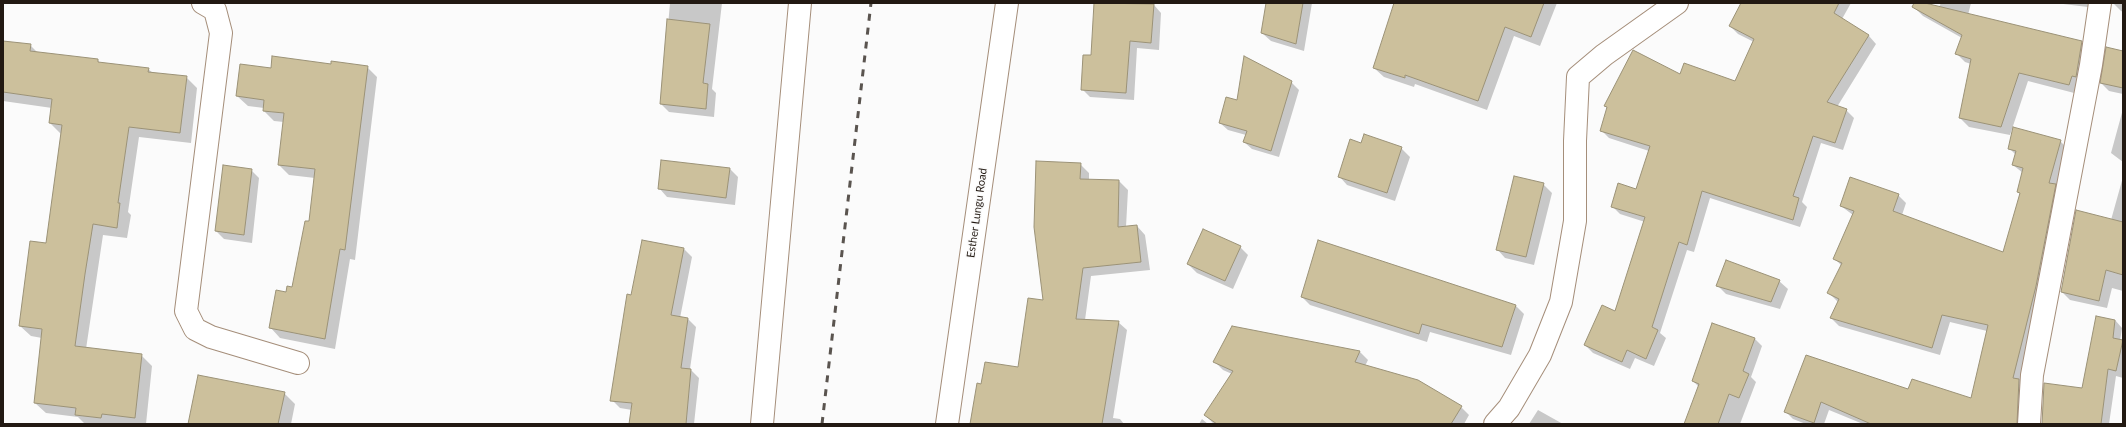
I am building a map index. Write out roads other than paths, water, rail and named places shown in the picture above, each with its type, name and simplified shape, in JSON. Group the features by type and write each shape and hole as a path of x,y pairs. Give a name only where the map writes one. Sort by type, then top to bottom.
{"street":[{"path":"203,3 215,10 221,33 186,311 195,329 211,337 298,363"},
{"path":"762,424 800,3"},
{"name":"Esther Lungu Road","path":"947,424 1007,3"},
{"path":"1495,424 1510,408 1540,355 1560,302 1575,221 1575,141 1578,77 1604,55 1677,3"},
{"path":"2029,424 2032,375 2090,72 2100,3"}],"railway":[{"path":"822,424 871,3"}]}
